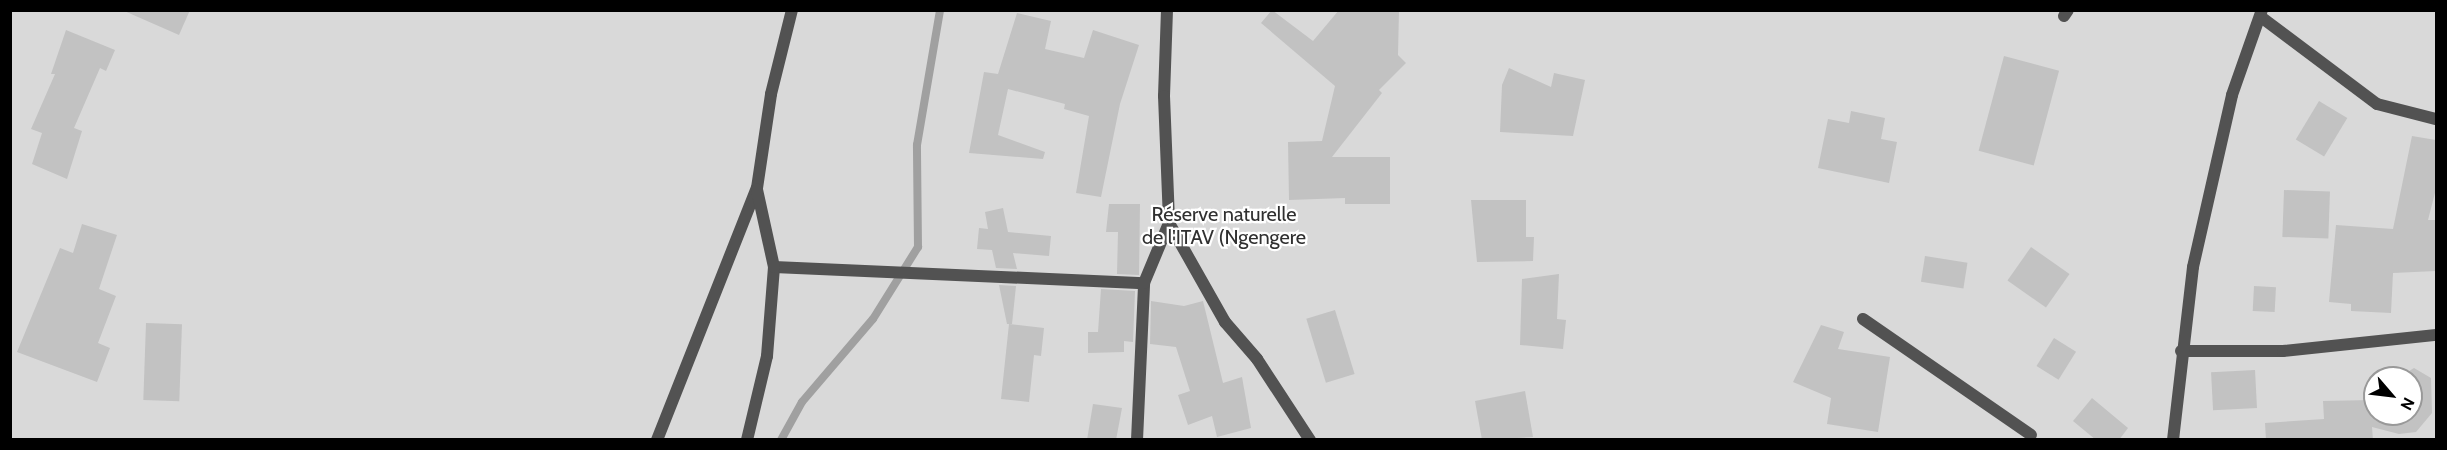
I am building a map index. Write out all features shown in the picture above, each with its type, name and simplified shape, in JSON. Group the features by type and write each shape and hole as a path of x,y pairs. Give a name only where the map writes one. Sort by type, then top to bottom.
{"street":[{"path":"657,440 757,188 771,94 792,10"},
{"path":"1137,440 1144,283 1169,223 1164,96 1167,10"},
{"path":"2173,440 2181,351 2193,267 2232,95 2262,14 2377,104 2436,119"},
{"path":"747,440 767,356 774,267 757,188"},
{"path":"1169,223 1225,322 1257,359 1310,440"},
{"path":"774,267 1144,283"},
{"path":"1863,319 2033,438"},
{"path":"2181,351 2283,351 2436,335"}],"green space":[{"name":"Réserve naturelle de l'ITAV (Ngengere","path":"10,11 2436,11 2436,439 11,439"}],"building":[{"path":"122,10 190,10 179,35"},
{"path":"1272,10 1313,41 1339,10 1399,10 1398,55 1406,63 1379,90 1382,93 1332,157 1390,157 1390,204 1345,204 1345,198 1289,200 1288,142 1322,141 1335,86 1261,23"},
{"path":"1017,13 1051,21 1045,49 1084,58 1093,30 1139,45 1120,104 1101,197 1076,193 1089,116 1064,109 1065,104 1008,89 998,135 1045,152 1043,159 969,153 984,72 998,74"},
{"path":"66,30 115,50 106,71 100,68 74,128 82,131 67,179 32,164 42,133 31,129 55,74 51,74"},
{"path":"2004,56 2059,71 2034,165 1979,151"},
{"path":"1509,68 1551,87 1554,73 1585,80 1573,136 1500,132 1502,85"},
{"path":"2319,101 2347,118 2324,157 2296,140"},
{"path":"1851,111 1885,118 1881,139 1897,142 1889,183 1818,168 1828,119 1849,123"},
{"path":"2412,136 2436,140 2436,189 2428,220 2436,220 2436,271 2393,273 2391,313 2351,311 2351,304 2329,302 2336,225 2393,229"},
{"path":"2284,190 2330,192 2328,239 2282,237"},
{"path":"1471,200 1526,200 1526,237 1534,237 1533,261 1477,262"},
{"path":"1109,204 1140,204 1139,275 1117,274 1118,232 1106,232"},
{"path":"1003,208 1008,232 1051,236 1049,256 1013,253 1017,269 996,268 992,250 977,249 979,228 988,229 985,212"},
{"path":"82,224 117,235 99,289 116,296 98,343 110,348 97,382 17,352 60,248 73,253"},
{"path":"2031,247 2070,274 2046,308 2007,281"},
{"path":"1925,256 1967,263 1963,288 1921,282"},
{"path":"1559,274 1557,319 1566,320 1563,349 1520,345 1522,279"},
{"path":"999,285 1016,286 1012,324 1007,324"},
{"path":"2254,286 2276,287 2275,312 2253,311"},
{"path":"1101,289 1135,291 1133,342 1124,341 1124,352 1088,353 1088,332 1098,332"},
{"path":"1151,301 1184,306 1203,301 1223,383 1242,377 1251,428 1217,437 1212,416 1188,425 1178,395 1190,391 1176,347 1150,344"},
{"path":"1335,310 1355,374 1326,383 1306,319"},
{"path":"146,323 182,324 179,401 143,400"},
{"path":"1009,324 1044,328 1041,356 1034,355 1029,402 1001,399"},
{"path":"1821,325 1844,332 1838,349 1890,357 1878,432 1827,424 1831,398 1793,382"},
{"path":"2054,338 2076,352 2059,380 2037,366"},
{"path":"2255,370 2257,408 2213,410 2211,372"},
{"path":"2423,373 2431,378 2432,413 2423,424"},
{"path":"1525,391 1533,437 1482,440 1475,401"},
{"path":"2092,398 2128,428 2119,440 2096,440 2073,421"},
{"path":"2363,400 2363,426 2421,426 2416,432 2399,434 2372,427 2373,440 2266,440 2265,423 2324,419 2323,401"},
{"path":"1093,404 1122,408 1116,440 1087,440"}],"waterway":[{"path":"781,440 802,402 873,319 918,247 917,145 940,10"}]}
